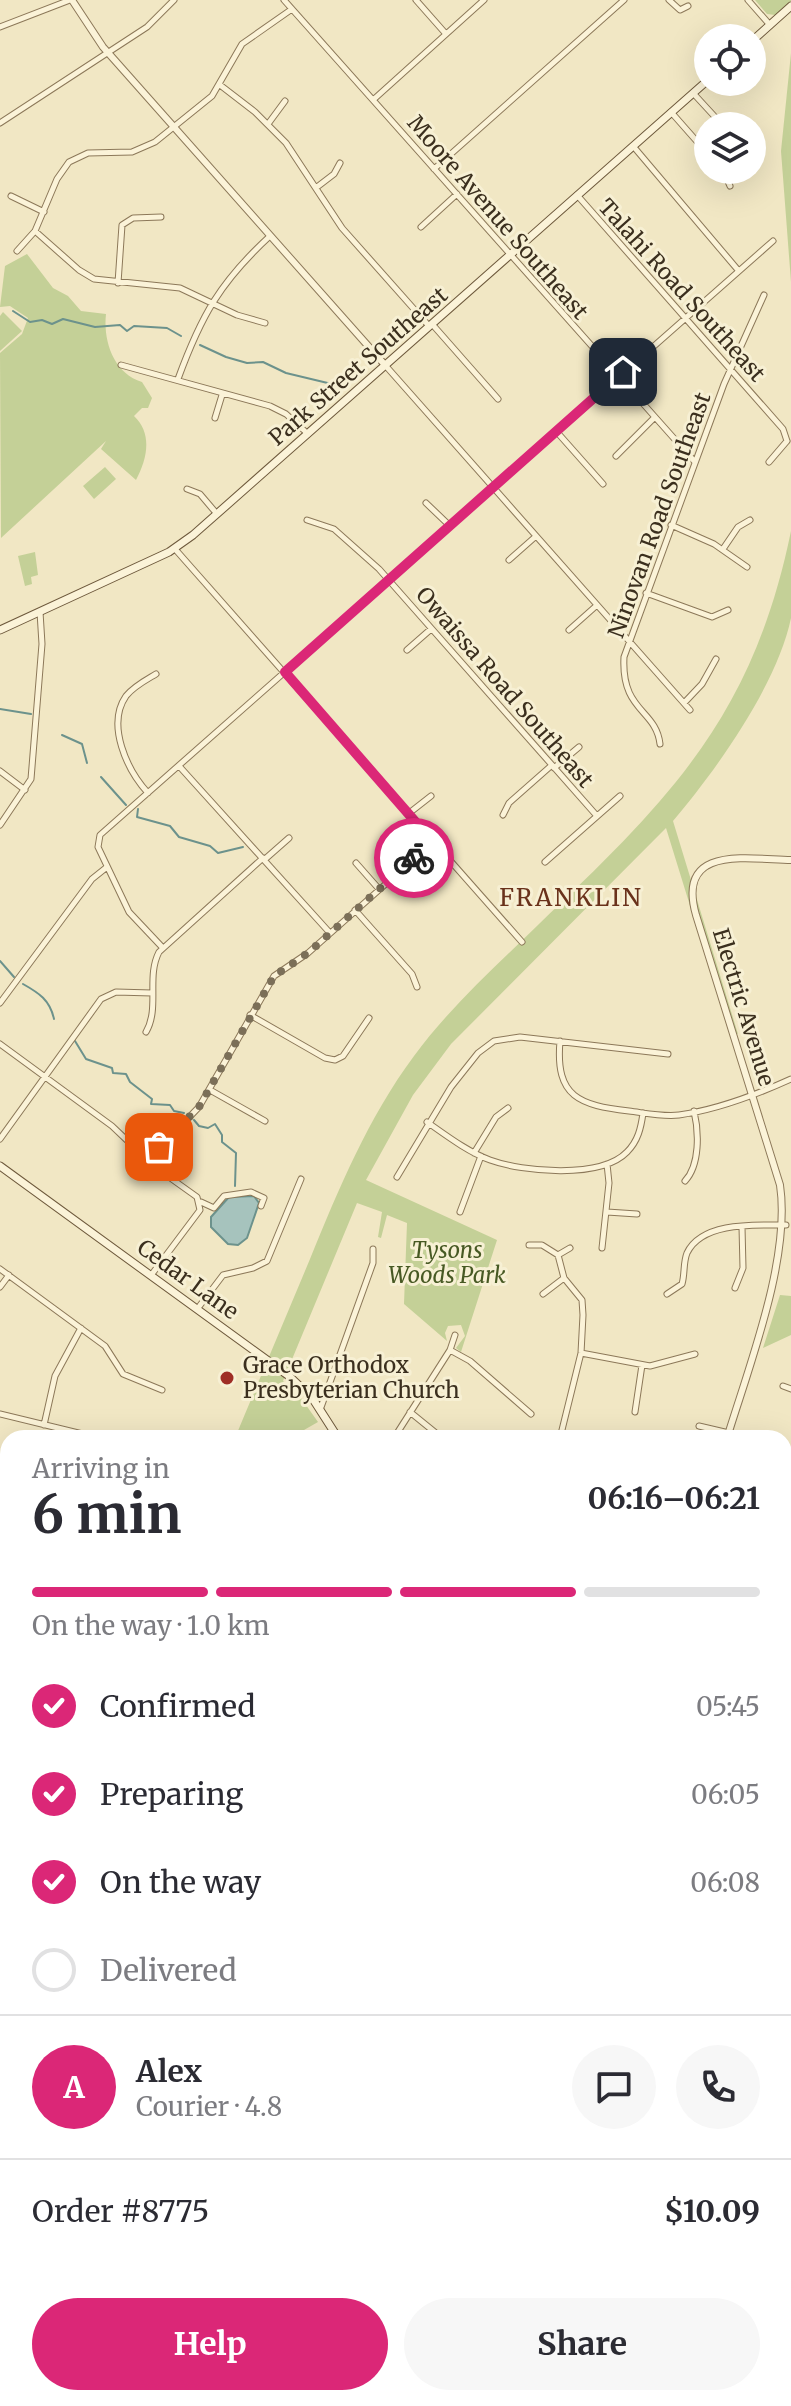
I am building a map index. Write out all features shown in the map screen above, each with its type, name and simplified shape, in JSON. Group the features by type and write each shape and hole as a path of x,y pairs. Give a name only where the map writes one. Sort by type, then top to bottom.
{"main road":[{"path":"766,29 791,6"},
{"name":"Park Street Southeast","path":"0,630 175,549 693,93"},
{"name":"Cedar Lane","path":"0,1166 297,1382 333,1430"}],"street":[{"path":"0,27 71,0 108,53 690,710"},
{"path":"0,123 147,27 174,0"},
{"name":"Moore Avenue Southeast","path":"284,0 695,462"},
{"path":"416,0 446,34"},
{"path":"373,100 484,0"},
{"path":"434,169 624,0"},
{"path":"669,0 680,10 688,6"},
{"path":"748,0 770,25"},
{"path":"17,251 35,231 60,173 75,158 96,152 140,149 174,127 207,101 220,85 242,44 292,9"},
{"path":"220,85 268,124 317,187 342,228 498,399"},
{"path":"693,93 710,112"},
{"path":"268,124 285,101"},
{"path":"671,112 694,138"},
{"path":"633,146 738,270"},
{"path":"317,187 334,174 340,163"},
{"path":"421,227 457,194"},
{"name":"Talahi Road Southeast","path":"577,195 783,429 789,441"},
{"path":"11,196 44,212"},
{"path":"118,283 122,225 133,218 161,217"},
{"path":"35,231 86,275 118,283 169,285 265,323"},
{"path":"178,379 210,302 234,270 270,236"},
{"path":"162,947 129,912 107,867 98,838 773,241"},
{"name":"Ninovan Road Southeast","path":"660,744 656,731 626,691 624,657 695,462 764,295"},
{"path":"121,365 279,410 308,434"},
{"path":"215,418 222,395"},
{"path":"616,456 654,418"},
{"path":"556,431 603,484"},
{"path":"769,462 789,441"},
{"path":"187,489 200,494 217,514"},
{"path":"426,503 450,526"},
{"name":"Owaissa Road Southeast","path":"307,520 334,529 388,579 597,816"},
{"path":"723,549 741,524 750,520"},
{"path":"671,525 723,549 747,567"},
{"path":"509,560 535,537"},
{"path":"175,549 522,942"},
{"path":"646,593 712,617 728,610"},
{"path":"569,630 596,606"},
{"path":"0,825 31,779 42,629 39,611"},
{"path":"407,650 431,629"},
{"path":"684,703 702,684 716,659"},
{"path":"148,793 132,774 118,729 118,715 131,691 156,674"},
{"path":"503,815 509,803 579,747"},
{"path":"179,766 330,933"},
{"path":"0,771 25,790"},
{"path":"408,814 431,796"},
{"path":"545,862 620,796"},
{"path":"146,1032 151,1021 154,964 162,947 289,838"},
{"path":"148,1160 210,1090 274,976 300,959 433,842"},
{"name":"Electric Avenue","path":"730,1430 782,1255 788,1225 780,1185 691,898 693,881 703,867 728,859 791,860"},
{"path":"356,863 379,889"},
{"path":"0,1003 92,879 107,867"},
{"path":"355,910 412,974 417,987"},
{"path":"0,1139 105,995 116,992 152,993"},
{"path":"250,1015 325,1058 341,1057 369,1018"},
{"path":"397,1177 427,1122 458,1078 488,1044 514,1036 668,1054"},
{"path":"560,1041 561,1076 574,1096 588,1105 676,1116 753,1094 791,1079"},
{"path":"0,1044 125,1136 148,1160 200,1203 214,1208 231,1194 251,1192 265,1195 261,1206"},
{"path":"210,1090 265,1121"},
{"path":"474,1153 496,1117 508,1108"},
{"path":"685,1181 692,1171 698,1137 694,1111"},
{"path":"427,1122 481,1156 506,1164 555,1171 607,1164 624,1155 634,1144 643,1113"},
{"path":"460,1212 481,1156"},
{"path":"602,1248 607,1212 607,1164"},
{"path":"198,1308 223,1275 253,1268 267,1261 301,1179"},
{"path":"152,1274 193,1221 200,1203"},
{"path":"607,1212 637,1214"},
{"path":"667,1294 682,1284 686,1257 696,1241 742,1227 788,1225"},
{"path":"735,1288 743,1268 742,1227"},
{"path":"529,1245 542,1245 558,1255 564,1278 582,1300 581,1353 562,1430"},
{"path":"558,1255 570,1248"},
{"path":"320,1410 373,1263 373,1249"},
{"path":"0,1269 105,1346 123,1374 162,1390"},
{"path":"0,1287 9,1275"},
{"path":"543,1294 564,1278"},
{"path":"44,1425 55,1376 81,1328"},
{"path":"399,1430 450,1350 455,1335"},
{"path":"450,1350 470,1361 531,1414"},
{"path":"581,1353 642,1365 668,1363 695,1354"},
{"path":"635,1412 642,1365"},
{"path":"783,1386 791,1389"},
{"path":"410,1412 432,1430"},
{"path":"0,1414 65,1430"},
{"path":"699,1426 711,1430"}],"green space":[{"path":"755,0 791,1 775,15 767,14"},
{"path":"791,53 791,282 781,151"},
{"path":"27,254 53,288 68,296 81,311 106,314 106,334 112,354 124,371 142,382 152,398 148,408 142,408 134,416 146,439 143,464 136,480 101,449 106,441 1,538 0,353 22,334 28,318 10,306 0,307 5,266"},
{"path":"3,312 22,331 0,351 0,316"},
{"path":"105,467 116,479 94,499 83,486"},
{"name":"Tysons Woods Park","path":"791,531 791,618 784,644 743,725 673,821 738,1034 729,1032 666,828 451,1044 413,1095 366,1180 497,1240 461,1352 456,1348 465,1336 461,1325 448,1326 445,1333 447,1341 404,1304 407,1223 387,1215 381,1238 378,1237 382,1212 357,1203 283,1381 301,1398 318,1422 304,1430 238,1430 344,1180 382,1104 414,1056 474,987 586,879 667,793 700,750 729,703 754,653 775,596"},
{"path":"35,552 38,575 31,577 32,584 25,586 18,556"},
{"path":"780,1295 791,1296 791,1335 763,1348"}],"water":[{"path":"254,1196 259,1203 247,1238 238,1245 228,1244 211,1227 211,1217 229,1197"}],"waterway":[{"path":"13,311 30,322 42,320 52,324 63,319 95,327 120,325 127,331 134,326 167,328 181,336"},
{"path":"200,345 226,357 247,363 263,362 286,373 336,385"},
{"path":"0,709 31,714"},
{"path":"62,735 82,744 87,763"},
{"path":"101,777 126,805"},
{"path":"138,809 137,817 170,826 179,837 210,846 218,853 243,847"},
{"path":"0,961 14,977"},
{"path":"23,984 43,998 54,1019"},
{"path":"75,1041 86,1059 112,1068 113,1073 126,1074 130,1082 152,1099 151,1104 170,1105 174,1111 184,1113"},
{"path":"194,1120 199,1126 208,1128 215,1124 222,1135 222,1142 236,1153 235,1186"}],"way so far":[{"path":"159,1147 199,1107 274,976 308,953 414,858"}],"place":[{"name":"Grace Orthodox Presbyterian Church","path":"227,1378"}],"district":[{"name":"FRANKLIN","path":"571,898"}],"route":[{"path":"414,858 433,842 285,672 623,372"}]}
